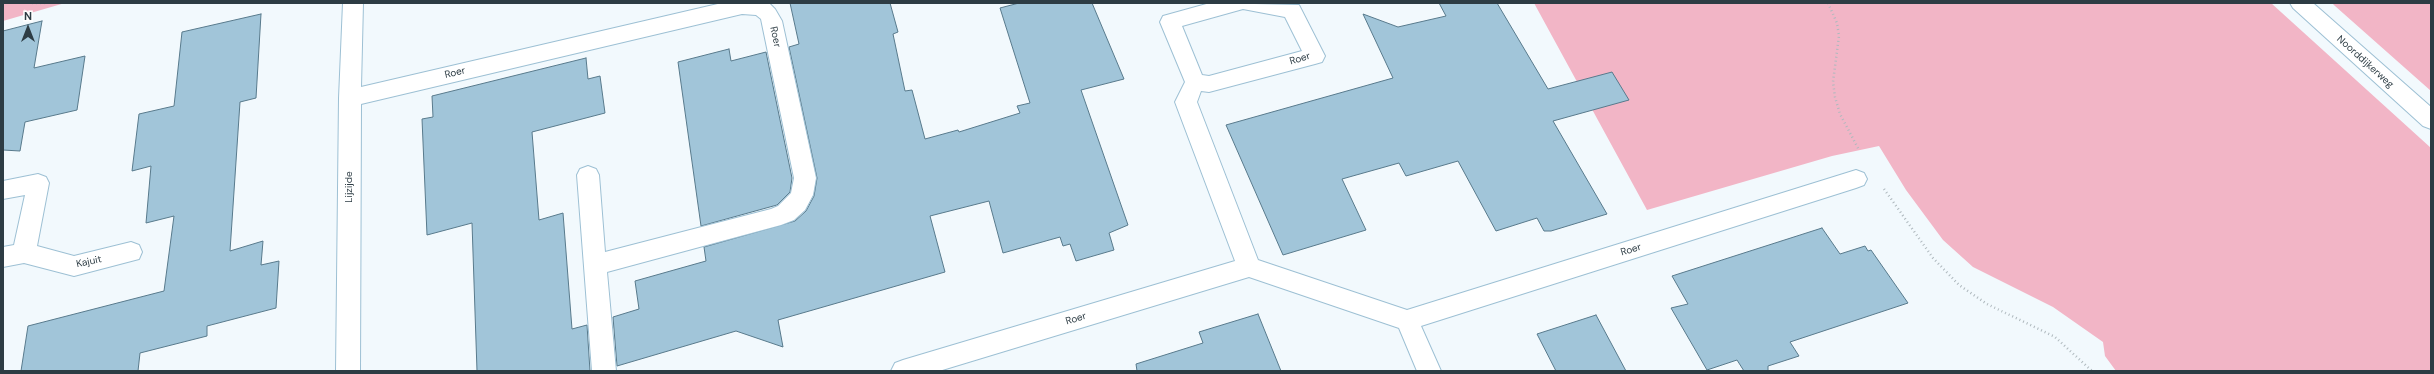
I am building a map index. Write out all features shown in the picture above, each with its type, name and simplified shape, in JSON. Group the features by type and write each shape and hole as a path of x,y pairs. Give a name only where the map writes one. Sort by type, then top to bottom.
{"street":[{"name":"Lijzijde","path":"348,371 350,98 353,3"},
{"path":"1238,3 1170,22 1195,82 1186,102 1249,267 1407,320 1429,371"},
{"name":"Roer","path":"1195,82 1209,84 1315,56 1292,10 1248,3"},
{"name":"Noorddijkerweg","path":"2300,3 2431,120"},
{"name":"Roer","path":"350,98 742,6 761,8 768,14 772,21 805,178 805,187 797,203 786,212 772,218 595,265"},
{"path":"588,175 604,371"},
{"name":"Roer","path":"1407,320 1856,179"},
{"name":"Kajuit","path":"3,190 38,182 14,255 74,266 131,252"},
{"name":"Roer","path":"903,371 1249,267"}],"path":[{"path":"32,3 45,3"},
{"path":"1828,3 1838,23 1839,36 1833,82 1835,97 1840,114 1863,156"},
{"path":"1883,187 1933,258 1959,285 1987,304 2055,337 2070,349 2092,371"}],"shaded area":[{"path":"3,3 65,3 3,21"},
{"path":"1534,3 2271,3 2431,148 2431,371 2116,371 2105,356 2103,342 2053,307 1973,267 1943,240 1906,190 1879,146 1832,156 1647,210"},
{"path":"2332,3 2431,3 2431,91 2335,6"}],"building":[{"path":"790,3 890,3 898,32 893,34 905,91 912,90 925,139 958,130 959,132 1020,113 1017,106 1030,103 1000,8 1019,3 1092,3 1124,79 1081,90 1128,225 1109,233 1114,250 1076,261 1070,244 1063,246 1060,237 1003,253 989,201 930,216 945,272 778,320 783,347 736,331 617,366 613,317 639,309 635,281 706,261 704,247 795,221 806,211 814,196 817,178 789,47 799,44"},
{"path":"1439,3 1497,3 1548,89 1612,72 1629,100 1553,121 1607,214 1551,231 1544,231 1537,218 1496,231 1458,161 1406,176 1399,163 1342,179 1366,230 1283,255 1226,125 1393,78 1363,14 1398,27 1446,16"},
{"path":"261,14 256,98 240,102 230,251 263,241 261,265 279,261 276,308 207,326 207,336 140,353 138,371 21,371 28,326 164,291 174,216 146,223 151,166 132,171 139,114 174,106 182,32"},
{"path":"42,21 34,68 85,56 77,110 25,122 20,151 3,150 3,31"},
{"path":"729,49 731,61 766,52 792,178 790,192 777,205 701,226 678,62"},
{"path":"586,58 588,79 600,76 605,113 532,132 539,220 563,213 572,329 587,325 590,371 477,371 472,223 427,235 422,119 433,117 432,96"},
{"path":"1822,228 1840,254 1865,246 1868,251 1871,250 1908,303 1790,342 1799,356 1768,366 1768,371 1744,371 1737,360 1707,370 1671,308 1688,304 1672,276"},
{"path":"1258,314 1281,371 1137,371 1136,364 1203,343 1199,332"},
{"path":"1596,315 1626,371 1556,371 1537,334"}]}
